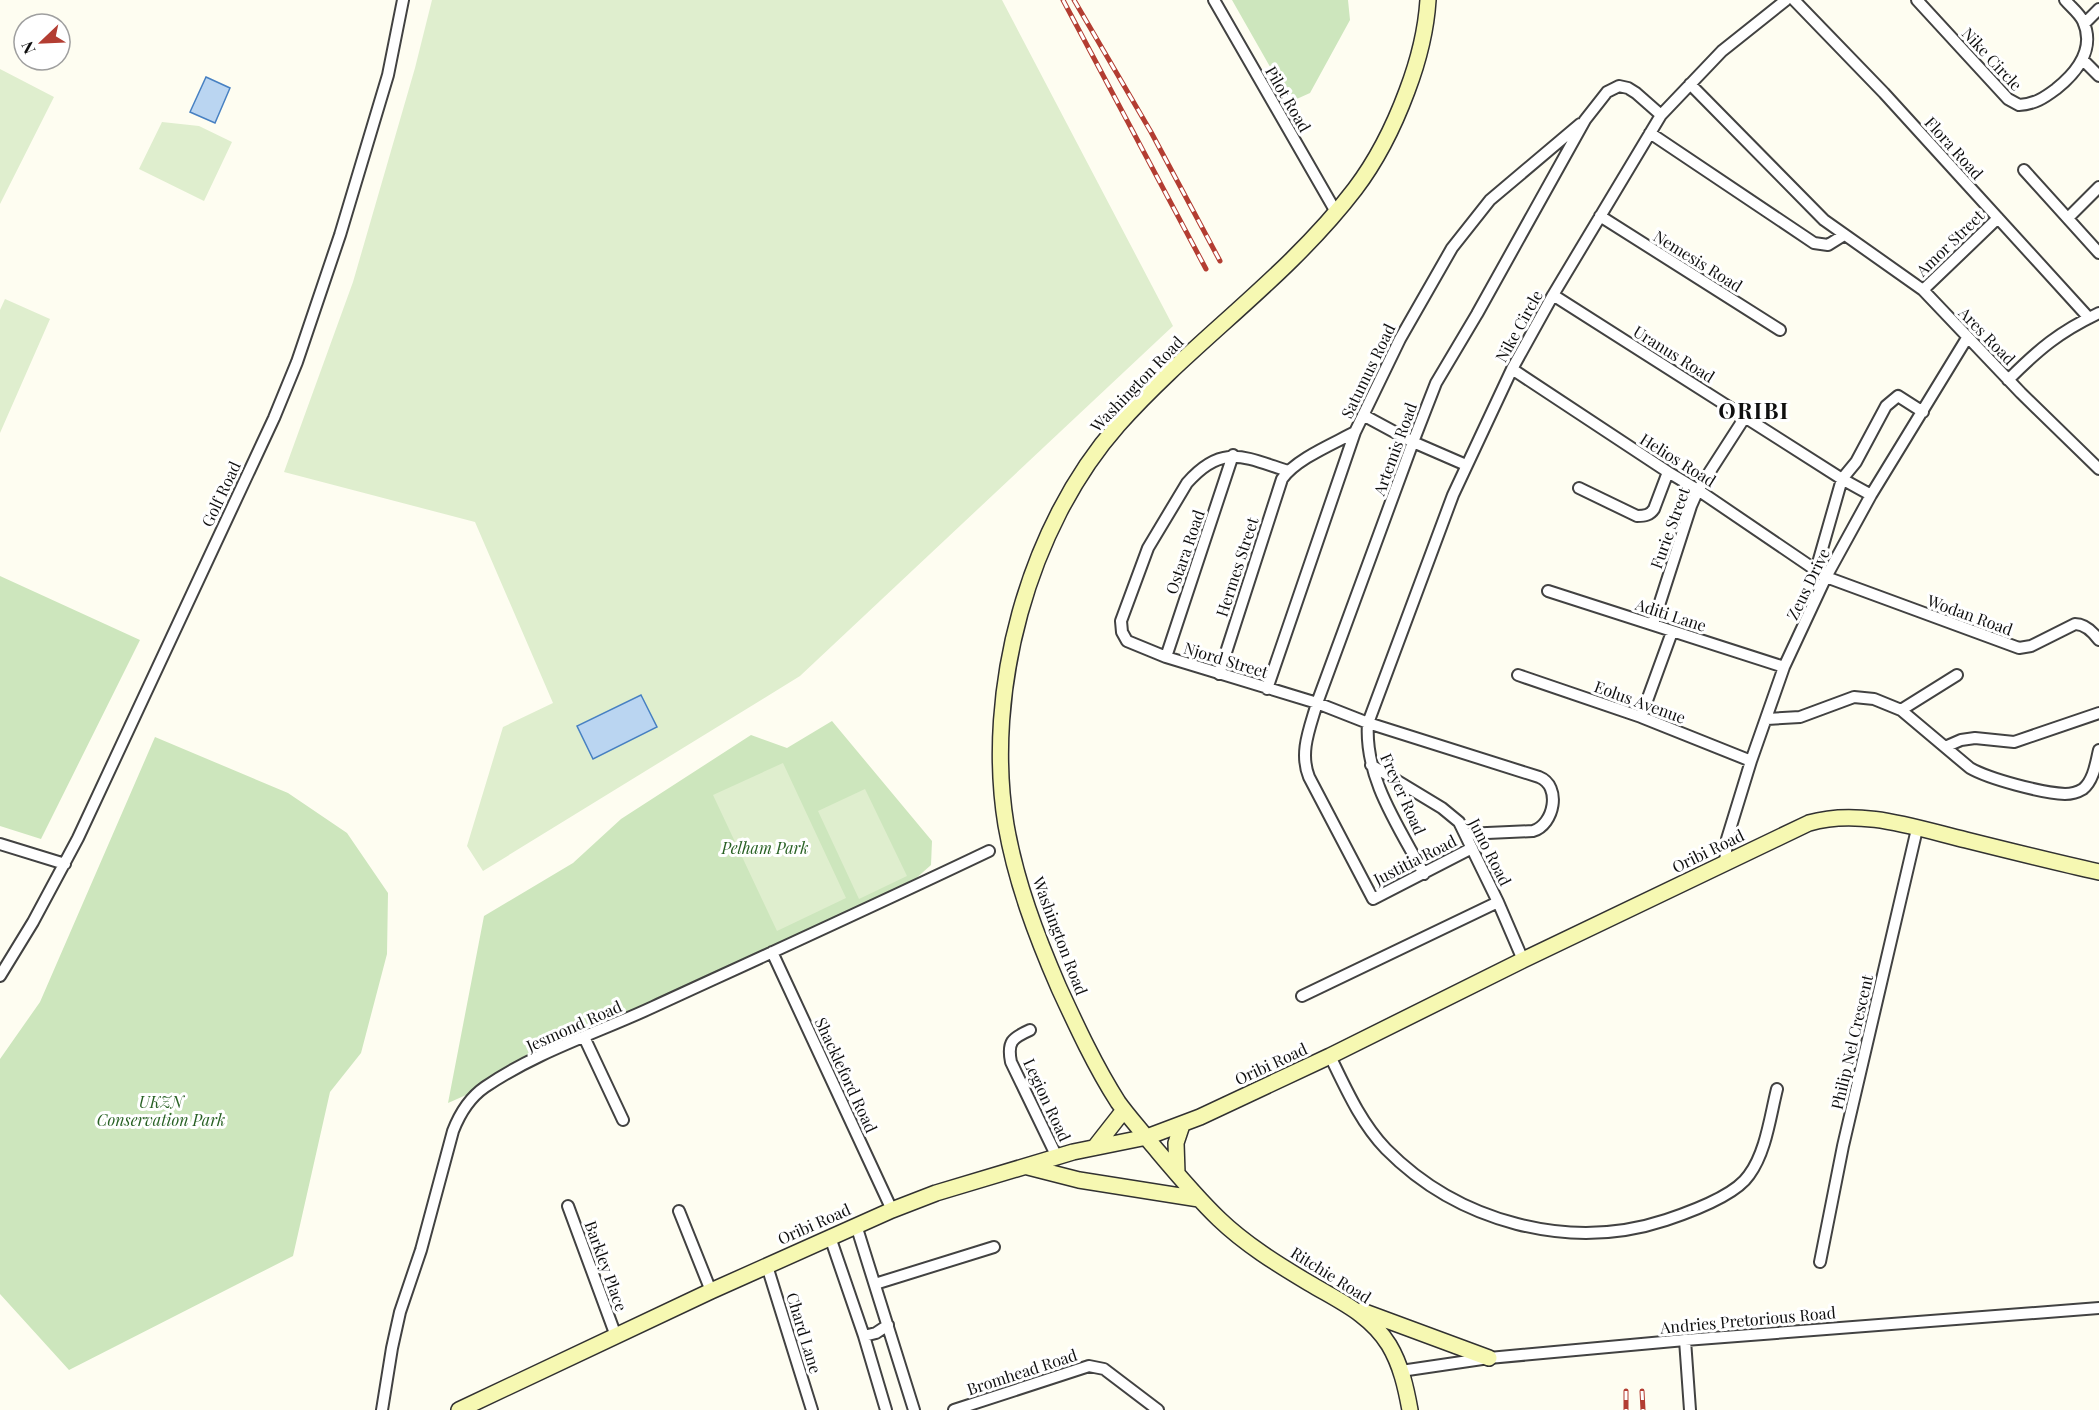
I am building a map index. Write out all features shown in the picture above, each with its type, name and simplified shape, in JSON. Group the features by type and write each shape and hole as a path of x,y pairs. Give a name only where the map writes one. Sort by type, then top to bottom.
{"main road":[{"name":"Washington Road","path":"1222,1222 1199,1199 1124,1110 1091,1054 1051,968 1024,900 1005,821 1002,746 1005,694 1016,626 1024,593 1046,542 1076,483 1100,447 1134,408 1289,261 1336,212 1367,171 1400,110 1413,76 1423,40 1428,0"},
{"name":"Oribi Road","path":"459,1410 711,1291 892,1210 936,1193 1073,1152 1147,1137 1182,1125 1330,1056 1768,842 1821,819 1864,818 2099,872"},
{"path":"1095,1147 1124,1110"},
{"path":"1177,1173 1176,1143 1182,1125"},
{"path":"1073,1152 1079,1180"},
{"path":"1025,1167 1079,1180 1199,1199"},
{"name":"Ritchie Road","path":"1222,1222 1261,1253 1353,1308 1371,1323 1389,1344 1401,1371 1410,1410"},
{"path":"1353,1308 1489,1358"}],"street":[{"name":"Golf Road","path":"0,976 65,864 274,418 297,362 340,235 388,75 403,0"},
{"name":"Pilot Road","path":"1214,0 1336,212"},
{"name":"Nike Circle","path":"1368,723 1453,495 1512,369 1553,295 1661,115 1722,51 1786,0"},
{"name":"Flora Road","path":"1794,0 1884,93 1998,218 2094,316"},
{"name":"Nike Circle","path":"1917,0 2008,99 2019,105 2040,101 2072,75 2083,60"},
{"path":"2065,0 2084,24 2086,45 2083,60 2099,76"},
{"path":"2084,24 2099,9"},
{"name":"Ares Road","path":"1690,84 1824,220 1923,290 2008,380 2099,469"},
{"name":"Artemis Road","path":"1373,899 1305,768 1305,746 1317,703 1436,383 1585,120 1607,92 1619,86 1636,93 1661,115"},
{"name":"Satumus Road","path":"1267,689 1355,432 1400,339 1452,248 1490,200 1585,120"},
{"path":"1650,133 1814,243 1828,246 1844,235"},
{"path":"2024,170 2099,253"},
{"path":"2068,218 2099,187"},
{"name":"Nemesis Road","path":"1600,216 1780,330"},
{"name":"Amor Street","path":"1923,290 1998,218"},
{"name":"Uranus Road","path":"1553,295 1842,479 1871,495"},
{"path":"2008,380 2038,350 2067,329 2094,316"},
{"name":"Zeus Drive","path":"1725,864 1727,839 1784,667 1826,577 1871,495 1967,338"},
{"name":"Helios Road","path":"1512,369 1698,490 1826,577"},
{"path":"1816,570 1842,479 1856,462 1886,406 1893,399 1900,397 1923,412"},
{"path":"1363,415 1413,442 1466,465"},
{"name":"Furie Street","path":"1653,624 1684,523 1698,490 1745,417"},
{"path":"1233,455 1288,471 1355,432"},
{"name":"Njord Street","path":"1233,455 1205,467 1186,483 1148,548 1121,621 1122,632 1127,641 1166,657 1317,703 1368,723 1546,779 1552,786 1553,798 1547,822 1542,828 1533,831 1465,834"},
{"name":"Ostara Road","path":"1166,657 1233,455"},
{"name":"Hermes Street","path":"1219,674 1278,489 1288,471"},
{"path":"1579,488 1637,516 1644,516 1654,509 1668,472"},
{"name":"Wodan Road","path":"1826,577 2019,648 2031,646 2075,624 2088,629 2099,640"},
{"name":"Aditi Lane","path":"1548,591 1784,667"},
{"path":"1641,717 1672,632"},
{"name":"Eolus Avenue","path":"1518,675 1641,717 1751,761"},
{"path":"1901,710 1957,675"},
{"path":"1767,719 1800,717 1854,697 1874,699 1901,710 1970,768 1990,778 2066,794 2073,794 2086,786 2093,772 2099,750"},
{"path":"1945,747 1961,740 1975,738 2014,742 2099,713"},
{"name":"Freyer Road","path":"1368,723 1367,744 1371,764 1388,805 1424,874"},
{"name":"Juno Road","path":"1371,764 1452,815 1459,822 1523,960"},
{"name":"Philip Nel Crescent","path":"1820,1262 1843,1146 1917,829"},
{"path":"0,844 65,864"},
{"name":"Justitia Road","path":"1373,899 1472,848"},
{"name":"Jesmond Road","path":"382,1410 400,1312 459,1115 469,1101 483,1088 542,1055 989,851"},
{"path":"1302,996 1498,902"},
{"name":"Shackleford Road","path":"772,952 892,1210"},
{"name":"Legion Road","path":"1030,1030 1016,1036 1011,1042 1009,1053 1011,1062 1057,1157"},
{"path":"584,1037 622,1120"},
{"path":"1330,1056 1356,1108 1372,1133 1414,1174 1442,1193 1480,1212 1533,1228 1575,1232 1607,1233 1642,1228 1679,1216 1736,1189 1748,1178 1757,1164 1777,1089"},
{"name":"Barkley Place","path":"568,1206 616,1336"},
{"path":"679,1211 711,1291"},
{"path":"856,1225 914,1410"},
{"path":"830,1237 864,1336 886,1410"},
{"path":"875,1284 994,1247"},
{"name":"Chard Lane","path":"767,1266 812,1410"},
{"name":"Andries Pretorious Road","path":"1401,1371 1489,1358 1685,1340 2099,1308"},
{"path":"864,1336 876,1333 888,1325"},
{"path":"1685,1340 1690,1410"},
{"name":"Bromhead Road","path":"954,1410 1089,1366 1104,1369 1158,1410"}],"green space":[{"path":"432,0 1002,0 1173,326 800,676 483,871 467,846 503,727 553,703 475,522 284,472 353,282 415,68"},
{"path":"1232,0 1348,0 1350,20 1310,93 1290,102"},
{"path":"0,69 54,97 0,204"},
{"path":"162,122 199,126 232,142 204,201 139,169"},
{"path":"5,299 50,319 0,433 0,310"},
{"path":"0,576 140,640 41,839 0,826"},
{"name":"Pelham Park","path":"832,721 932,841 931,865 886,905 686,998 448,1103 484,916 573,863 621,819 751,735 787,748"},
{"name":"UKZN Conservation Park","path":"155,737 288,793 347,833 388,893 387,954 361,1053 330,1092 293,1256 69,1370 0,1294 0,1059 40,1002"},
{"path":"783,763 846,898 777,931 713,795"},
{"path":"865,789 907,876 859,899 818,811"}],"water":[{"path":"206,77 230,88 215,123 190,112"},
{"path":"641,695 657,727 593,759 577,726"}],"railway":[{"path":"1063,0 1206,269"},
{"path":"1074,0 1151,132 1220,261"},
{"path":"1626,1391 1626,1410"},
{"path":"1642,1391 1643,1410"}],"district":[{"name":"ORIBI","path":"1754,411"}]}
